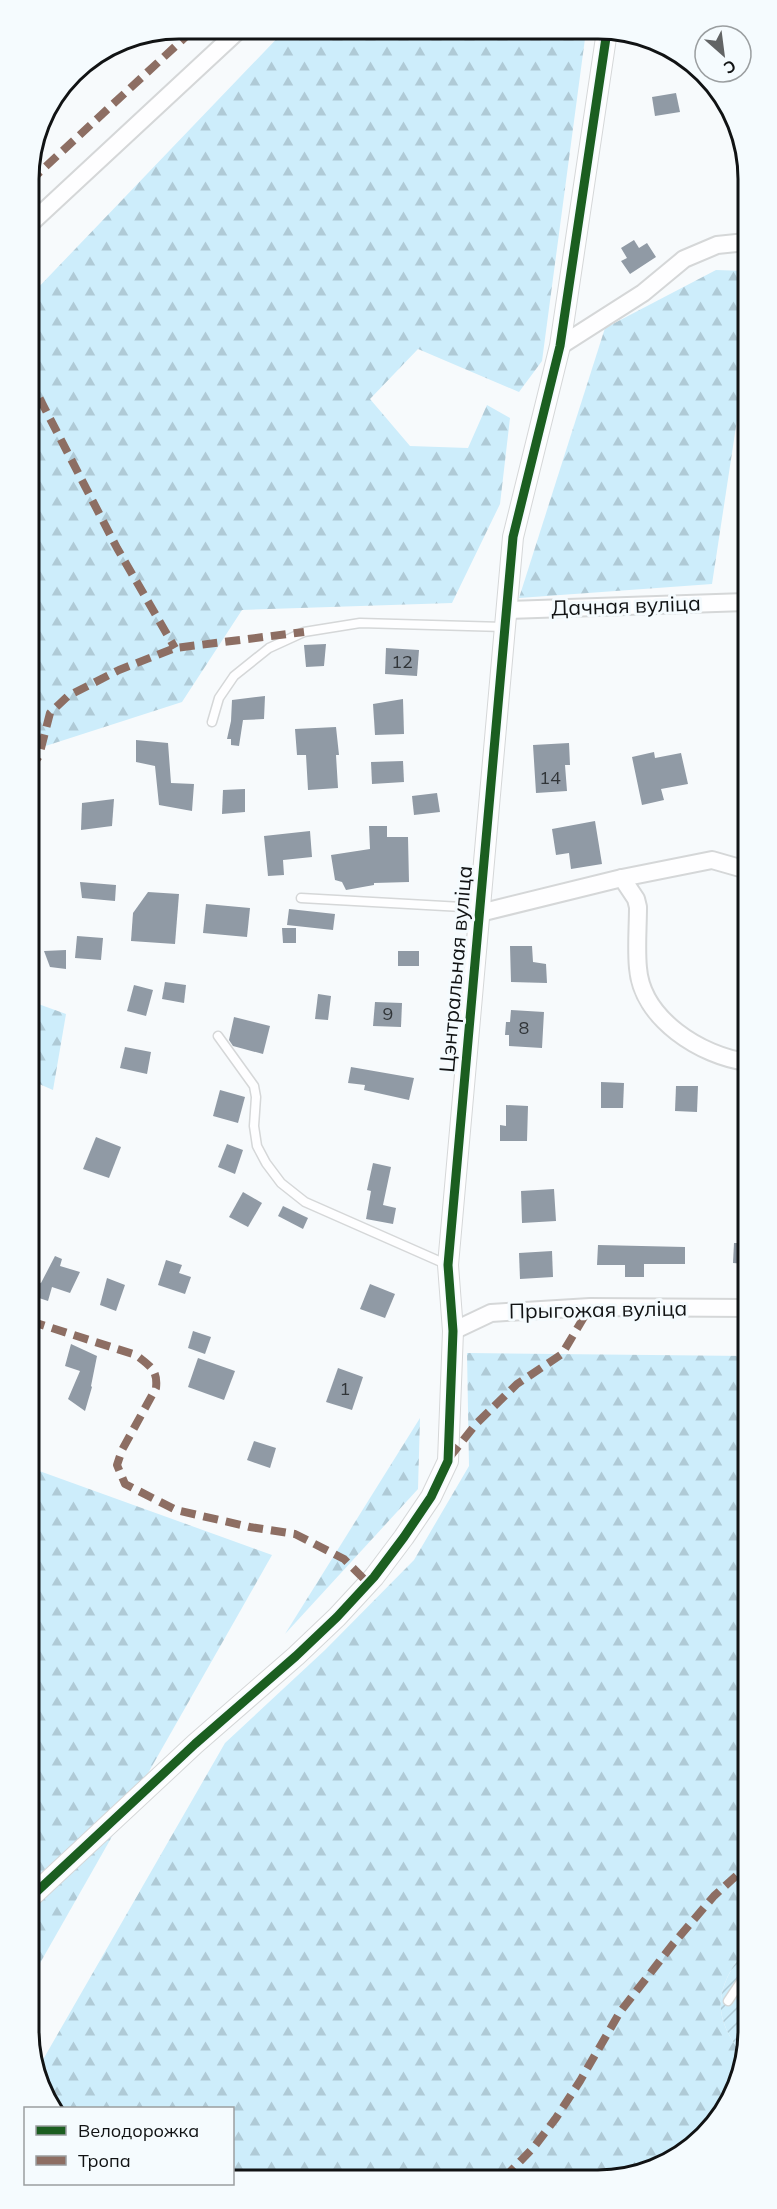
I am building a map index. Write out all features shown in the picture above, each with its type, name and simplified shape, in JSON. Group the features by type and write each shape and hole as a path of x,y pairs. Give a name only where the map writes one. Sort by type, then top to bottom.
{"street":[{"path":"39,216 229,39"},
{"name":"Цэнтральная вуліца","path":"39,1890 195,1744 296,1656 374,1577 404,1538 431,1497 447,1461 453,1331 448,1265 513,537 560,346 606,39"},
{"path":"560,346 643,293 684,259 717,245 738,243"},
{"name":"Дачная вуліца","path":"506,619 738,603"},
{"path":"480,910 712,860 738,867"},
{"path":"622,878 636,899 638,907 638,970 645,992 659,1016 681,1036 714,1055 738,1060"},
{"name":"Прыгожая вуліца","path":"453,1331 491,1313 590,1307 738,1308"}],"lane":[{"path":"212,722 219,698 234,676 269,648 303,632 360,623 506,619"},
{"path":"301,898 480,910"},
{"path":"218,1036 254,1086 256,1097 254,1126 257,1146 281,1183 305,1202 448,1265"},
{"path":"728,2001 738,1986"}],"green space":[{"path":"276,39 585,39 542,361 519,392 418,349 370,399 410,446 468,448 487,405 510,418 500,504 452,603 242,610 182,702 39,748 39,287"},
{"path":"716,270 738,271 738,413 712,584 519,598 605,328"},
{"path":"39,1004 66,1014 53,1090 39,1084"},
{"path":"467,1353 738,1356 738,1959 723,1987 721,2000 721,2013 725,2027 737,2046 731,2075 714,2108 690,2135 668,2151 652,2159 616,2169 234,2170 234,2107 62,2107 53,2092 43,2060 225,1743 325,1650 414,1560 469,1466"},
{"path":"420,1418 418,1489 285,1634"},
{"path":"39,1471 272,1555 39,1965"},
{"path":"737,1960 737,2046 725,2027 721,2013 721,2000 723,1987"}],"building":[{"path":"676,93 680,112 655,116 652,97"},
{"path":"634,240 639,248 647,243 656,257 630,274 621,261 627,258 621,248"},
{"path":"326,644 324,666 306,667 304,645"},
{"path":"386,648 419,650 417,676 385,674"},
{"path":"265,696 264,719 243,720 239,746 231,745 231,739 227,739 232,700"},
{"path":"403,699 404,734 375,735 373,704"},
{"path":"336,727 339,755 336,755 338,788 308,790 306,755 297,755 295,729"},
{"path":"136,740 168,743 171,783 194,784 192,811 159,805 155,766 136,762"},
{"path":"569,743 570,765 565,765 567,791 536,793 533,745"},
{"path":"654,752 655,758 681,753 688,784 661,789 664,800 642,805 632,757"},
{"path":"403,761 404,782 372,784 371,762"},
{"path":"245,789 245,812 222,814 223,790"},
{"path":"437,793 440,812 414,815 412,796"},
{"path":"114,799 112,826 81,830 82,803"},
{"path":"595,821 602,864 571,869 569,853 556,855 552,829"},
{"path":"369,826 387,826 387,837 408,837 409,882 374,883 374,885 346,890 342,882 335,880 331,855 370,849"},
{"path":"310,831 312,857 283,860 284,875 268,876 264,836"},
{"path":"80,882 116,885 115,901 82,898"},
{"path":"148,892 179,894 175,944 131,941 133,913"},
{"path":"206,904 250,908 247,937 203,933"},
{"path":"289,909 335,914 333,930 287,925"},
{"path":"282,928 296,928 296,943 283,943"},
{"path":"77,936 103,938 101,960 75,958"},
{"path":"510,946 532,946 533,962 546,964 547,983 511,982"},
{"path":"66,950 66,969 50,967 44,951"},
{"path":"398,951 419,951 419,966 398,966"},
{"path":"165,982 186,985 184,1003 162,999"},
{"path":"134,985 153,990 146,1016 127,1011"},
{"path":"318,994 331,996 328,1020 315,1019"},
{"path":"375,1002 402,1003 401,1027 373,1026"},
{"path":"511,1010 544,1012 542,1048 509,1046 509,1035 505,1035 506,1022 510,1022"},
{"path":"234,1017 270,1026 263,1054 233,1046 229,1040"},
{"path":"125,1047 151,1052 147,1074 120,1068"},
{"path":"351,1067 414,1078 409,1100 364,1090 365,1085 348,1083"},
{"path":"601,1082 624,1083 623,1108 601,1108"},
{"path":"676,1086 698,1086 697,1112 675,1111"},
{"path":"220,1090 245,1097 238,1123 213,1116"},
{"path":"506,1105 528,1106 527,1141 500,1141 500,1125 506,1126"},
{"path":"96,1137 121,1147 109,1178 83,1169"},
{"path":"227,1144 243,1150 235,1174 218,1167"},
{"path":"373,1163 391,1167 383,1205 396,1208 393,1224 366,1219 371,1191 367,1190"},
{"path":"554,1189 556,1221 522,1223 521,1191"},
{"path":"243,1192 262,1203 248,1227 229,1217"},
{"path":"283,1206 308,1218 303,1229 278,1216"},
{"path":"734,1243 738,1243 738,1263 733,1263"},
{"path":"598,1245 685,1247 685,1264 644,1264 644,1277 625,1277 625,1265 597,1265"},
{"path":"552,1251 553,1277 520,1279 519,1253"},
{"path":"55,1256 62,1259 60,1266 80,1272 70,1293 52,1287 48,1301 39,1298 39,1282 41,1283"},
{"path":"166,1260 182,1265 179,1273 191,1277 185,1294 158,1285"},
{"path":"107,1278 125,1285 116,1311 100,1305"},
{"path":"370,1284 395,1294 385,1318 360,1309"},
{"path":"193,1331 211,1337 205,1354 188,1348"},
{"path":"71,1344 97,1356 85,1411 68,1399 80,1371 65,1366"},
{"path":"198,1358 235,1371 224,1400 188,1387"},
{"path":"338,1368 363,1377 352,1410 326,1402"},
{"path":"254,1441 276,1448 270,1468 247,1460"}],"marked path":[{"path":"39,173 183,39"},
{"path":"39,397 117,548 175,648"},
{"path":"39,756 50,713 68,696 119,670 175,648 304,632"},
{"path":"449,1458 476,1424 517,1384 562,1354 590,1307"},
{"path":"39,1324 136,1355 154,1373 156,1388 122,1450 117,1465 125,1484 176,1510 250,1527 295,1534 344,1559 368,1583"},
{"path":"512,2170 534,2147 556,2118 620,2012 714,1896 738,1874"}],"cycle path":[{"path":"39,1890 195,1744 337,1617 374,1577 404,1537 431,1497 448,1461 453,1331 448,1265 513,537 560,346 606,39"}]}
